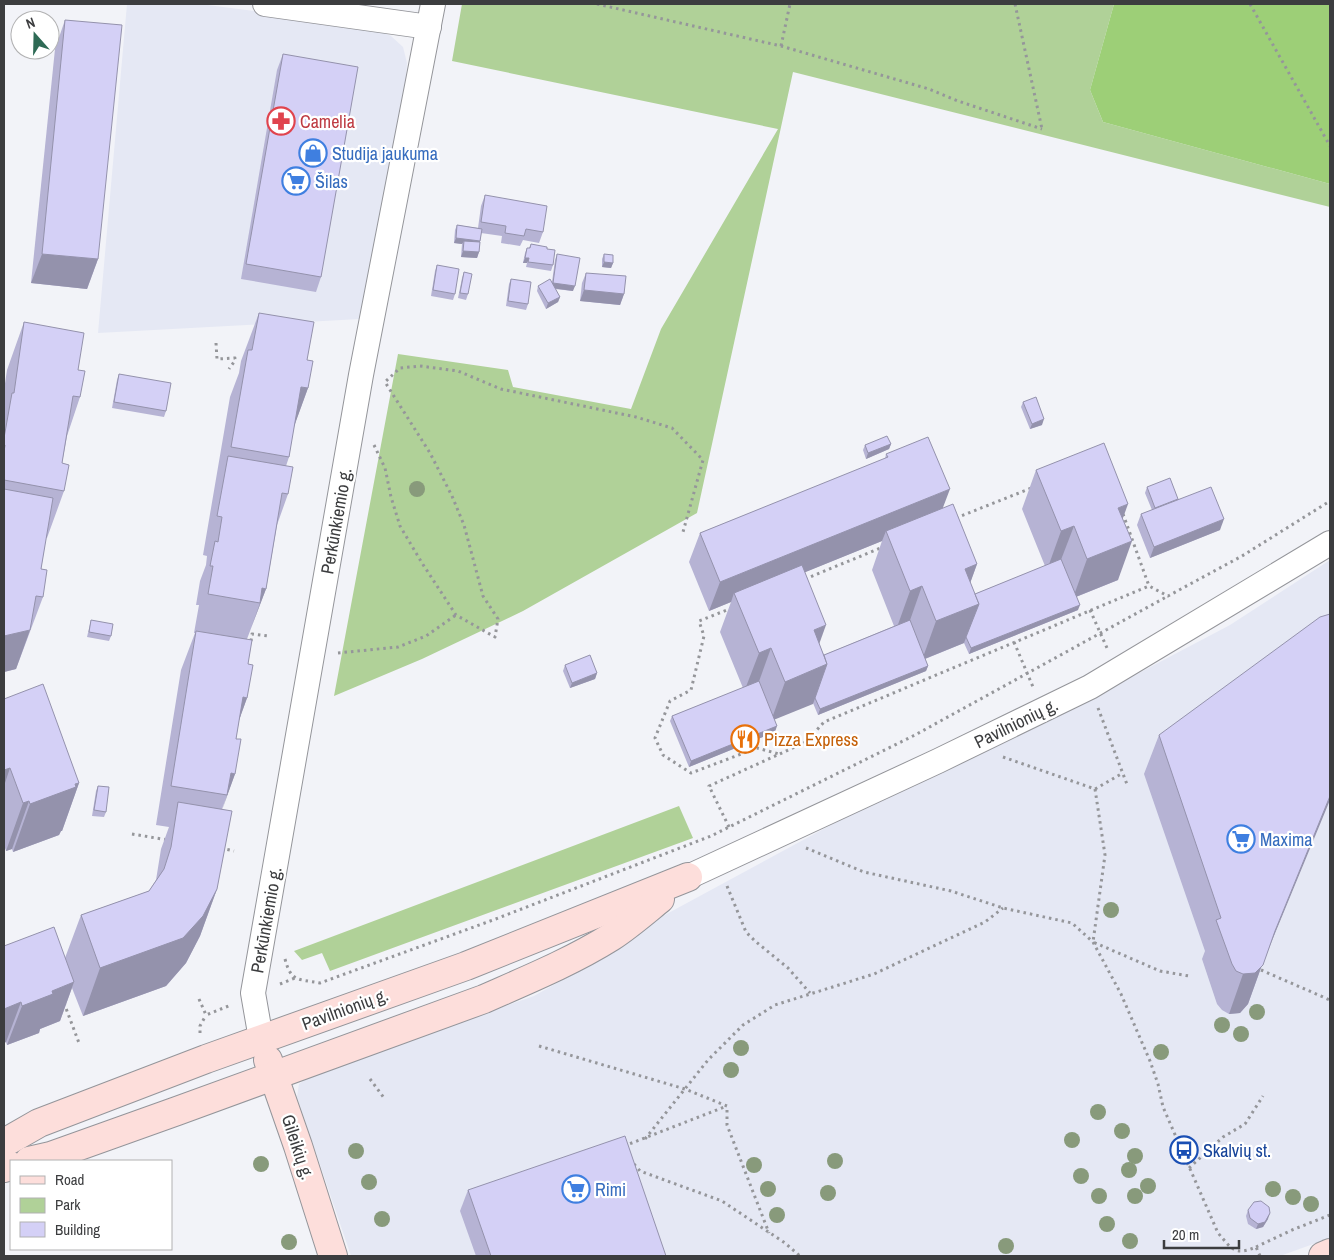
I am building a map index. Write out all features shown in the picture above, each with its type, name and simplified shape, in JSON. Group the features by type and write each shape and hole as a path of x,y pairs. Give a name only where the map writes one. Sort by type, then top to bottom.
{"street":[{"path":"265,4 431,15"},
{"name":"Perkūnkiemio g.","path":"261,1040 253,993 363,366 431,15"},
{"name":"Pavilnionių g.","path":"4,1143 39,1123 466,966 722,863 1090,687 1330,543"},
{"name":"Pavilnionių g.","path":"33,1160 51,1156 484,999 585,952 612,936 688,877"},
{"name":"Gileikių g.","path":"261,1040 298,1146 333,1256"},
{"path":"1323,1256 1330,1253"}],"path":[{"path":"597,4 782,46 929,89 958,101 1042,128 1015,4"},
{"path":"782,46 790,4"},
{"path":"1250,4 1330,146"},
{"path":"216,343 217,359 235,358 229,370"},
{"path":"373,444 385,468 400,526 422,563 456,615 495,637 498,618 482,596 464,525 452,496 430,453 385,382 400,368 420,366 458,371 501,389 636,417 672,428 703,460 682,532"},
{"path":"948,521 1040,484"},
{"path":"320,983 655,859 729,827 915,735 1242,556 1330,501"},
{"path":"1122,513 1149,586 1168,596"},
{"path":"800,581 883,547"},
{"path":"729,827 709,786 806,742 824,722 1149,586"},
{"path":"736,607 698,622 704,636 691,690 670,700 655,738 663,755 691,773 757,748 780,754"},
{"path":"1090,610 1118,670"},
{"path":"335,653 398,647 426,636 456,615"},
{"path":"249,649 252,634 268,636"},
{"path":"1014,642 1044,709"},
{"path":"1090,687 1128,787"},
{"path":"969,746 1095,789 1123,773"},
{"path":"1095,789 1105,855 1093,942 1121,994 1150,1061 1163,1107 1218,1233 1231,1249 1244,1252 1330,1215"},
{"path":"793,829 807,850 864,872 951,891 1003,908 1072,923 1093,942 1160,971 1189,976"},
{"path":"132,834 169,840"},
{"path":"215,847 234,850"},
{"path":"722,863 728,890 746,932 788,968 810,994"},
{"path":"645,1139 708,1060 743,1026 775,1005 874,974 985,922 1003,908"},
{"path":"1260,970 1330,1000"},
{"path":"63,1000 79,1043"},
{"path":"539,1046 685,1090 727,1106"},
{"path":"370,1079 384,1098"},
{"path":"1189,1168 1223,1138 1244,1124 1262,1096"},
{"path":"618,1148 727,1106"},
{"path":"727,1106 727,1125 769,1233"},
{"path":"629,1159 640,1171 722,1201 785,1243 800,1256"},
{"path":"1256,1247 1260,1256"}],"shaded area":[{"path":"127,4 200,4 354,24 376,29 391,36 403,47 407,63 406,78 360,319 98,333"},
{"path":"1330,560 1330,1238 1280,1256 351,1256 297,1097 299,1084 317,1072 534,996 615,950 650,923 842,819 1044,723 1230,625"}],"green space":[{"path":"462,4 1114,4 1090,90 1103,122 1330,184 1330,207 793,72 697,513 523,611 422,659 334,696 398,354 508,370 513,387 631,409 661,329 778,129 452,61"},
{"path":"1114,4 1330,4 1330,184 1103,122 1090,90"},
{"path":"679,806 693,838 330,971 322,953 302,960 294,951"}],"building":[{"path":"65,20 122,25 98,259 42,254"},
{"name":"Šilas","path":"283,54 358,67 321,277 246,264"},
{"path":"485,195 547,206 543,232 526,229 524,236 505,233 506,226 481,222"},
{"path":"457,225 482,229 480,241 456,238"},
{"path":"464,241 480,242 479,252 463,251"},
{"path":"531,244 555,250 553,265 528,262 529,258 525,258 527,248 530,248"},
{"path":"557,254 580,258 575,286 553,283"},
{"path":"604,254 613,255 613,263 604,262"},
{"path":"437,265 459,269 455,294 433,290"},
{"path":"464,272 472,274 468,294 460,293"},
{"path":"586,273 626,276 624,294 584,290"},
{"path":"511,279 531,282 528,304 508,301"},
{"path":"550,279 560,297 548,303 538,286"},
{"path":"259,313 314,322 307,360 313,361 308,388 301,387 289,457 231,447 248,350 252,350"},
{"path":"24,322 84,333 78,370 85,371 80,397 73,396 62,463 69,465 64,491 4,480 4,438 12,393 14,393"},
{"path":"119,374 171,383 166,411 114,402"},
{"path":"1036,397 1044,419 1032,424 1023,402"},
{"path":"887,436 891,444 868,453 865,445"},
{"path":"928,437 950,489 720,582 700,533 888,457 886,454"},
{"path":"1104,443 1128,504 1118,508 1132,541 1087,559 1074,526 1061,531 1036,470"},
{"path":"228,456 293,467 288,494 282,493 266,589 262,588 260,603 208,594 213,566 210,566 215,541 218,542 222,517 217,516"},
{"path":"1170,478 1178,499 1155,508 1147,487"},
{"path":"1211,487 1224,519 1154,547 1141,514"},
{"path":"4,489 53,498 41,569 47,570 43,597 36,596 30,630 4,636"},
{"path":"953,504 977,564 965,569 979,604 936,621 922,586 910,591 886,531"},
{"path":"1061,559 1080,605 971,648 966,637 979,604 975,594"},
{"path":"802,565 826,625 814,630 827,664 785,682 771,648 759,653 734,593"},
{"path":"1330,614 1330,796 1263,965 1255,973 1243,974 1236,971 1232,964 1216,920 1221,918 1159,735 1320,617"},
{"path":"91,620 113,624 111,636 89,632"},
{"path":"910,620 928,666 820,709 815,698 827,664 824,655"},
{"path":"196,631 252,640 248,664 253,665 247,698 243,697 236,739 241,739 235,774 231,773 227,795 171,786"},
{"path":"590,655 597,673 572,683 565,665"},
{"path":"759,681 777,726 691,761 672,716"},
{"path":"43,684 79,783 75,784 76,787 30,804 29,801 23,803 10,768 4,770 4,699"},
{"path":"98,786 109,787 106,812 94,810"},
{"path":"178,802 232,811 217,889 203,916 183,938 100,968 81,915 149,891 164,869 171,847"},
{"path":"54,927 74,982 52,991 53,994 22,1006 21,1002 4,1009 4,946"},
{"name":"Rimi","path":"625,1136 666,1256 491,1256 468,1190"},
{"path":"1261,1201 1269,1207 1270,1213 1265,1222 1258,1224 1250,1218 1248,1210 1254,1202"}],"place":[{"name":"Camelia","path":"281,121"},
{"name":"Studija jaukuma","path":"313,153"},
{"name":"Šilas","path":"296,181"},
{"name":"Pizza Express","path":"745,739"},
{"name":"Maxima","path":"1241,839"},
{"name":"Skalvių st.","path":"1184,1150"},
{"name":"Rimi","path":"576,1189"}]}
